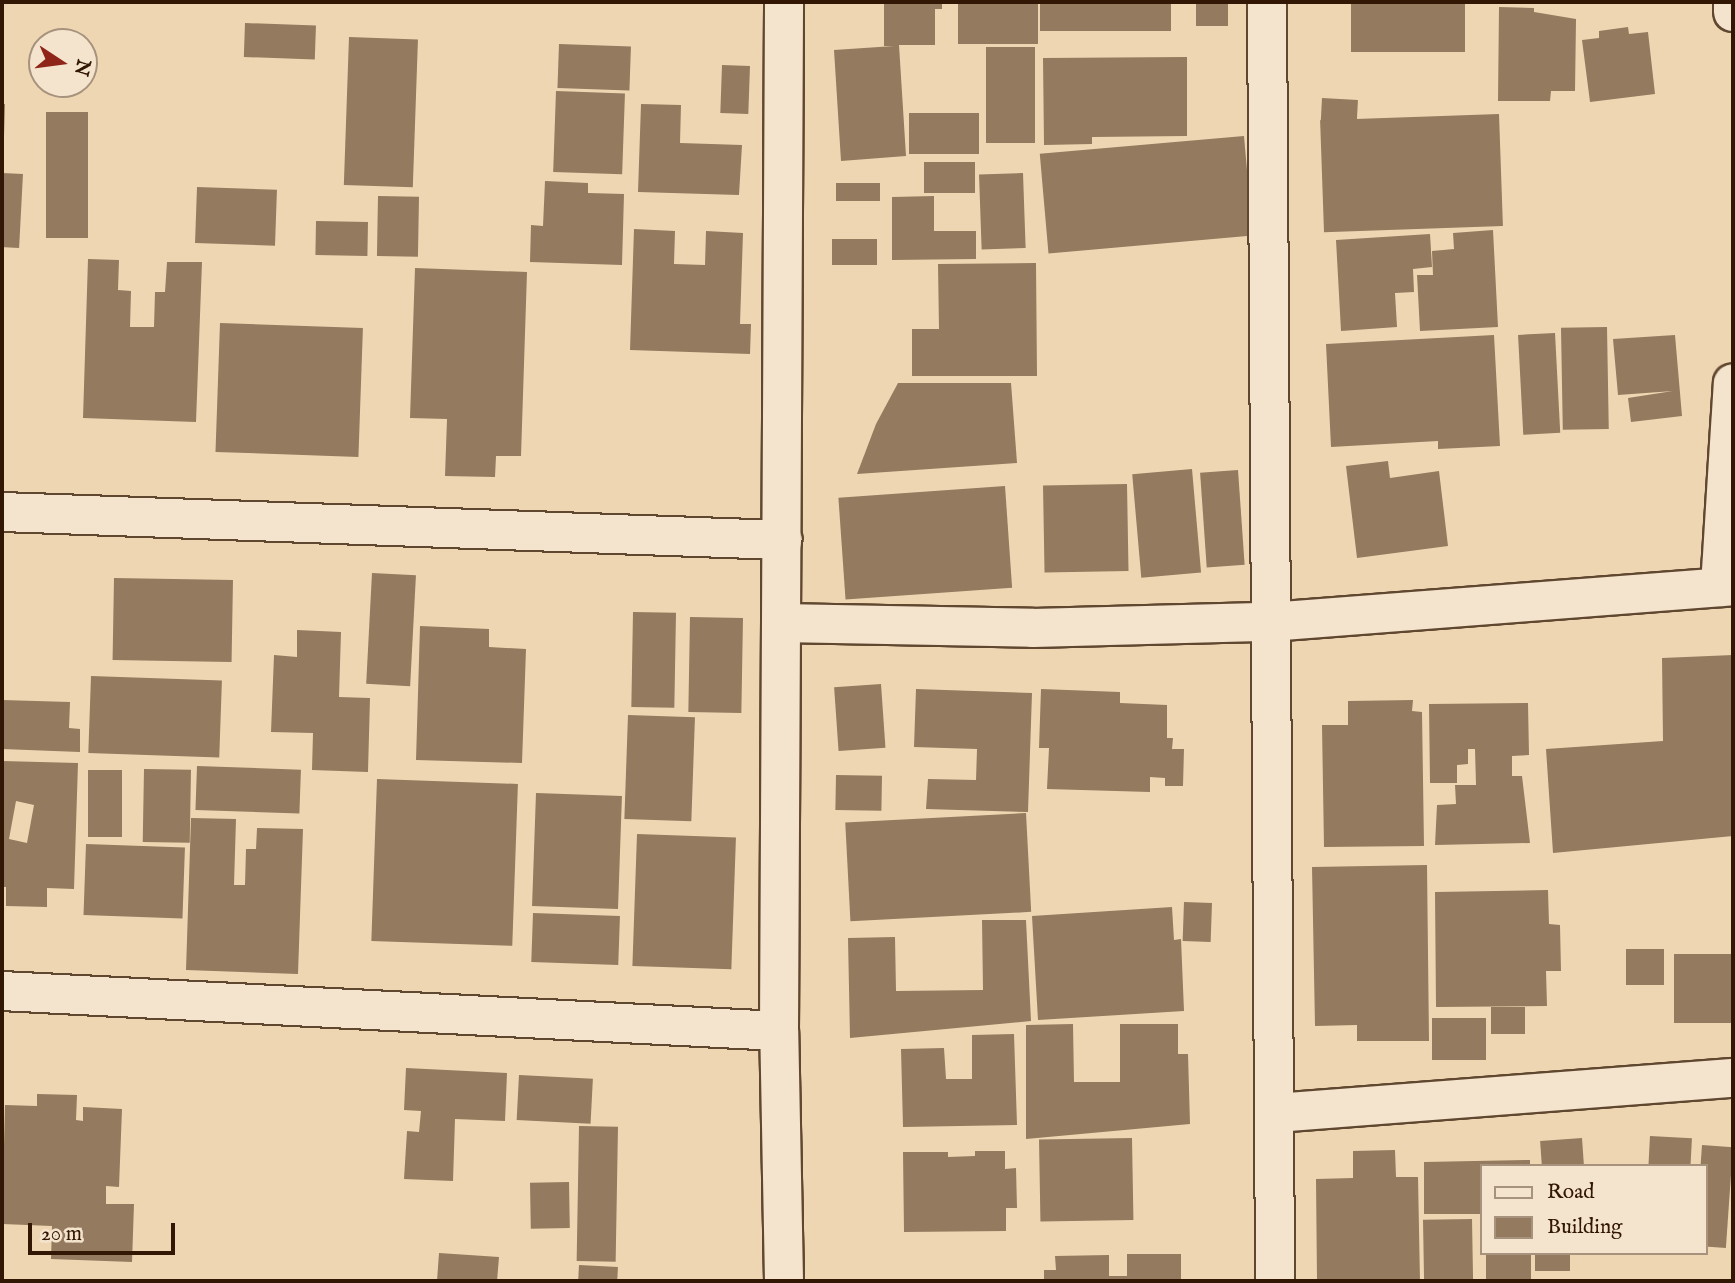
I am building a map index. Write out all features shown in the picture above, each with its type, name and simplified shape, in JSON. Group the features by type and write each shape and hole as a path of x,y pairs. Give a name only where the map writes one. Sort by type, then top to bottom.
{"street":[{"path":"784,2 779,1031 784,1281"},
{"path":"1267,2 1275,1281"},
{"path":"1733,2 1733,12"},
{"path":"781,623 1033,628 1269,622 1727,586 1733,383"},
{"path":"2,512 782,540"},
{"path":"2,991 779,1031"},
{"path":"1275,1114 1733,1079"}],"building":[{"path":"884,2 942,2 942,9 935,9 935,45 899,45 906,156 841,161 834,50 894,46 884,46"},
{"path":"958,2 1038,2 1038,44 958,44"},
{"path":"1040,2 1171,2 1171,31 1040,31"},
{"path":"1196,2 1228,2 1228,26 1196,26"},
{"path":"1351,2 1465,2 1465,52 1351,52"},
{"path":"1499,7 1534,8 1534,12 1576,19 1575,91 1551,91 1550,101 1498,101"},
{"path":"245,23 316,25 315,59 244,57"},
{"path":"1628,27 1629,34 1648,32 1655,94 1590,102 1582,40 1599,38 1599,31"},
{"path":"349,37 418,39 413,187 344,185"},
{"path":"559,44 631,47 629,90 557,88"},
{"path":"986,47 1035,47 1035,143 986,143"},
{"path":"1187,57 1187,136 1092,137 1092,144 1044,145 1043,58"},
{"path":"722,65 750,66 748,114 720,113"},
{"path":"556,91 625,93 622,174 553,172"},
{"path":"1322,98 1358,100 1357,124 1321,122"},
{"path":"2,104 5,104 4,137 2,137"},
{"path":"641,104 681,105 680,143 742,145 739,195 638,192"},
{"path":"46,112 88,112 88,238 46,238"},
{"path":"909,113 979,113 979,154 909,154"},
{"path":"1499,114 1503,226 1324,232 1320,120"},
{"path":"1244,136 1253,236 1048,253 1040,154"},
{"path":"924,162 975,162 975,193 924,193"},
{"path":"2,173 23,174 19,248 2,247"},
{"path":"1023,173 1026,248 982,249 979,175"},
{"path":"545,181 588,183 588,193 624,194 622,265 530,262 531,225 543,226"},
{"path":"836,183 880,183 880,201 836,201"},
{"path":"197,187 277,190 275,246 195,243"},
{"path":"378,196 419,197 418,257 377,256"},
{"path":"934,196 934,231 976,231 976,259 892,260 892,197"},
{"path":"316,221 368,222 367,256 315,255"},
{"path":"634,229 675,231 674,264 705,265 706,231 743,233 740,324 751,324 750,354 630,350"},
{"path":"1493,230 1498,327 1420,331 1417,275 1433,275 1432,251 1454,249 1453,233"},
{"path":"1430,234 1432,267 1413,269 1414,292 1395,293 1397,327 1341,331 1336,240"},
{"path":"832,239 877,239 877,265 832,265"},
{"path":"88,259 119,260 118,290 131,291 130,327 154,327 155,292 165,292 167,262 202,262 196,422 83,418"},
{"path":"1036,263 1037,376 912,376 912,329 939,329 938,264"},
{"path":"415,268 527,272 521,456 496,456 495,477 445,476 447,419 410,418"},
{"path":"220,323 363,328 358,457 215,452"},
{"path":"1607,327 1609,429 1563,430 1561,328"},
{"path":"1555,333 1560,433 1523,435 1518,335"},
{"path":"1494,335 1500,446 1438,449 1438,441 1331,447 1326,344"},
{"path":"1675,335 1682,416 1631,422 1628,398 1673,391 1618,395 1613,339"},
{"path":"898,383 1011,383 1017,463 857,474 876,424"},
{"path":"1388,461 1390,478 1439,471 1448,546 1357,558 1346,466"},
{"path":"1192,469 1201,573 1141,578 1132,474"},
{"path":"1238,470 1245,565 1207,567 1200,473"},
{"path":"1127,484 1129,571 1045,572 1043,485"},
{"path":"1005,486 1012,588 846,599 838,498"},
{"path":"372,573 416,575 410,686 366,684"},
{"path":"114,578 233,580 232,662 113,660"},
{"path":"633,612 676,613 674,708 631,707"},
{"path":"690,617 743,618 741,713 688,712"},
{"path":"420,626 489,629 489,647 526,649 522,763 416,760"},
{"path":"297,630 341,632 339,697 370,698 368,772 312,770 313,733 271,732 274,655 297,657"},
{"path":"1733,655 1733,836 1553,853 1546,749 1663,741 1662,658"},
{"path":"91,676 222,681 219,758 88,753"},
{"path":"881,684 885,748 839,751 834,687"},
{"path":"916,689 1032,693 1028,812 926,809 928,779 976,780 977,749 914,747"},
{"path":"1041,689 1120,692 1120,703 1167,705 1167,738 1173,738 1172,749 1184,749 1183,786 1165,786 1165,778 1150,777 1150,792 1047,789 1049,748 1039,748"},
{"path":"2,700 70,702 69,728 80,729 80,752 2,749"},
{"path":"1413,700 1412,711 1422,712 1424,846 1324,847 1322,725 1348,725 1348,701"},
{"path":"1528,703 1529,755 1512,756 1512,776 1522,776 1530,843 1435,845 1437,805 1456,804 1455,785 1476,785 1475,749 1468,749 1468,764 1457,765 1457,783 1430,783 1429,704"},
{"path":"628,715 695,717 691,821 624,819"},
{"path":"2,761 78,763 74,889 47,888 47,907 6,906 6,887 2,887","holes":["16,801 34,805 27,843 9,839"]},
{"path":"197,766 301,770 299,814 195,810"},
{"path":"144,769 191,770 190,843 143,842"},
{"path":"88,770 122,770 122,837 88,837"},
{"path":"836,775 882,776 881,811 835,810"},
{"path":"377,779 518,784 512,946 371,941"},
{"path":"536,793 622,796 618,909 532,906"},
{"path":"1026,813 1031,912 850,921 845,822"},
{"path":"191,818 236,819 234,885 245,885 246,849 256,849 257,828 303,829 298,974 186,970"},
{"path":"637,834 736,837 731,969 632,966"},
{"path":"86,844 185,847 182,918 84,915"},
{"path":"1427,865 1429,1041 1357,1041 1357,1025 1315,1026 1312,867"},
{"path":"1548,890 1549,924 1560,925 1561,971 1546,971 1547,1006 1436,1007 1435,892"},
{"path":"1184,902 1212,903 1211,942 1183,941"},
{"path":"1172,907 1174,940 1181,939 1184,1011 1038,1020 1032,916"},
{"path":"533,913 620,916 618,965 531,962"},
{"path":"982,920 1026,920 1031,1021 850,1038 848,938 895,937 896,991 983,990"},
{"path":"1626,949 1664,949 1664,985 1626,985"},
{"path":"1674,954 1733,954 1733,1023 1674,1023"},
{"path":"1491,1007 1525,1007 1525,1034 1491,1034"},
{"path":"1432,1018 1486,1018 1486,1060 1432,1060"},
{"path":"1073,1024 1074,1082 1120,1082 1120,1024 1178,1024 1178,1054 1188,1054 1190,1124 1026,1139 1026,1025"},
{"path":"1014,1034 1017,1125 903,1127 901,1049 944,1048 946,1079 972,1079 972,1035"},
{"path":"406,1068 507,1073 505,1121 455,1119 453,1181 404,1179 407,1131 419,1132 421,1111 404,1110"},
{"path":"519,1075 593,1079 591,1124 517,1120"},
{"path":"37,1094 77,1095 76,1120 83,1121 83,1107 122,1109 119,1187 106,1186 106,1204 134,1204 132,1262 51,1259 52,1226 2,1224 5,1105 37,1106"},
{"path":"579,1126 618,1127 616,1262 577,1261"},
{"path":"1650,1136 1692,1138 1691,1164 1649,1164"},
{"path":"1132,1138 1133,1220 1040,1222 1039,1140"},
{"path":"1582,1138 1584,1164 1542,1164 1540,1141"},
{"path":"1702,1145 1733,1147 1726,1248 1707,1247 1707,1164 1701,1164"},
{"path":"1395,1150 1396,1177 1418,1177 1420,1281 1317,1281 1316,1179 1353,1178 1353,1151"},
{"path":"975,1151 1005,1151 1005,1169 1016,1168 1017,1208 1006,1208 1006,1231 904,1232 903,1152 948,1152 948,1157 975,1156"},
{"path":"1530,1160 1530,1164 1480,1164 1480,1214 1424,1214 1424,1162"},
{"path":"569,1182 570,1228 531,1229 530,1183"},
{"path":"1472,1219 1473,1281 1424,1281 1423,1220"},
{"path":"439,1253 499,1257 497,1281 437,1281"},
{"path":"1127,1254 1181,1254 1181,1281 1044,1281 1044,1270 1056,1270 1055,1256 1109,1255 1109,1276 1127,1276"},
{"path":"1486,1255 1531,1255 1531,1281 1486,1281"},
{"path":"1535,1255 1570,1255 1570,1271 1535,1271"},
{"path":"579,1265 618,1267 617,1281 578,1281"}]}
